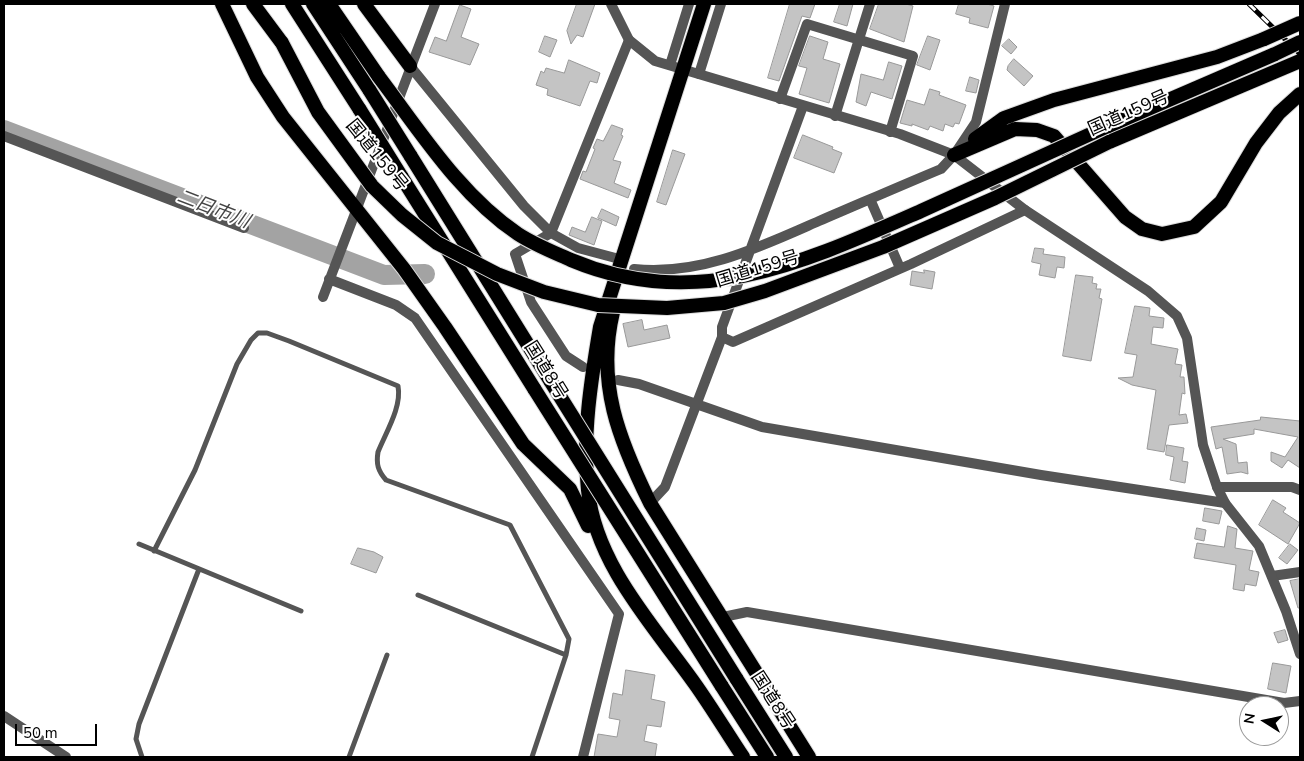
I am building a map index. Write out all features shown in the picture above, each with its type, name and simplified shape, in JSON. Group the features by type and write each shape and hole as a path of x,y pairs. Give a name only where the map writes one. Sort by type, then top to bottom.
{"highway":[{"path":"222,4 257,77 283,117 404,269 523,444 570,489 600,553 621,579 697,686 743,757"},
{"path":"252,4 282,43"},
{"name":"国道159号","path":"260,4 318,112 372,186 402,215 437,243 497,274 544,292 598,305 667,308 724,303 766,291 883,247 995,198 1109,142 1300,61"},
{"name":"国道8号","path":"292,4 766,757"},
{"name":"国道8号","path":"313,4 370,91 786,757"},
{"name":"国道159号","path":"329,4 379,77 465,186 487,210 518,233 543,248 592,269 634,280 668,283 718,281 759,274 818,255 1300,42"},
{"path":"364,4 410,66"},
{"path":"704,4 610,325 607,354 608,391 619,435 650,503 809,757"},
{"path":"954,155 1004,118 1054,100 1217,57 1300,23"},
{"path":"954,155 1015,129 1037,130 1054,136 1125,217 1142,229 1162,234 1194,227 1221,202 1256,143 1280,113 1300,94"},
{"path":"621,579 594,521 588,490 586,446 600,327 612,283 628,265"}],"street":[{"path":"323,296 358,209 410,66 435,4"},
{"path":"611,4 629,40 655,60 890,132 954,155 1025,210 1148,291 1177,316 1187,338 1203,445 1217,487 1225,503 1260,546 1300,654"},
{"path":"670,65 689,4"},
{"path":"699,74 721,4"},
{"path":"835,116 870,4"},
{"path":"410,66 524,206 551,233 578,248 628,265 666,271 707,264 749,252 941,168 954,155 976,122 1004,4"},
{"path":"780,99 807,24 859,39 914,56 890,132"},
{"path":"583,367 566,356 531,302 515,254 551,233 629,40"},
{"path":"650,503 665,487 722,337 722,327 803,106"},
{"path":"4,136 244,228"},
{"path":"870,199 900,268"},
{"path":"722,337 732,342 900,268 1025,210"},
{"path":"329,279 396,304 415,318 619,614 583,757"},
{"path":"618,380 639,384 762,427 1042,476 1225,503"},
{"path":"1217,487 1292,487 1300,490"},
{"path":"1272,576 1300,572"},
{"path":"723,617 747,612 1284,703 1300,701"},
{"path":"4,716 66,757"}],"lane":[{"path":"154,551 195,470 237,364 251,340 258,334 267,333 398,386 400,394 398,404 376,460 379,472 386,480 510,525 569,640 566,655 532,757"},
{"path":"139,544 301,611"},
{"path":"142,757 136,739 139,724 199,569"},
{"path":"418,595 566,655"},
{"path":"349,757 387,654"}],"building":[{"path":"577,4 595,4 583,37 577,35 571,44 567,31"},
{"path":"790,4 815,4 810,18 802,16 779,81 768,78"},
{"path":"840,4 853,4 847,26 834,22"},
{"path":"879,4 906,4 913,6 904,42 870,29"},
{"path":"959,4 987,4 994,6 988,28 969,23 970,18 956,14"},
{"path":"460,5 471,9 461,37 479,44 470,65 429,52 435,37 446,41"},
{"path":"545,36 557,40 550,57 539,52"},
{"path":"810,36 828,42 823,59 840,64 829,103 799,94 807,68 799,66"},
{"path":"928,36 940,40 930,70 917,65"},
{"path":"1009,39 1017,47 1011,54 1002,46"},
{"path":"1014,59 1033,76 1024,86 1007,70"},
{"path":"569,60 600,73 597,83 590,81 580,106 547,95 548,89 536,85 541,71 544,73 546,68 564,73"},
{"path":"889,62 902,66 892,99 871,92 866,106 856,102 861,74 883,80"},
{"path":"970,77 979,80 976,93 966,91"},
{"path":"930,89 940,92 939,95 966,105 959,124 955,123 953,127 945,124 943,131 930,126 928,130 912,124 912,126 900,123 907,100 924,105"},
{"path":"612,125 623,129 621,135 623,136 613,160 621,162 614,183 631,190 628,198 580,179 583,171 586,172 597,139 603,141"},
{"path":"803,135 833,147 832,149 842,153 834,173 794,158"},
{"path":"673,150 685,154 666,205 657,202"},
{"path":"602,209 619,217 616,226 598,218"},
{"path":"592,217 602,221 594,245 569,235 572,227 585,232"},
{"path":"1035,248 1044,249 1043,254 1065,257 1064,268 1057,267 1055,278 1039,275 1041,264 1032,262"},
{"path":"924,270 935,272 932,289 910,285 912,271 924,273"},
{"path":"1076,275 1093,277 1092,283 1097,284 1096,289 1101,289 1099,298 1102,299 1091,361 1063,356"},
{"path":"1135,306 1150,308 1149,316 1164,318 1163,328 1153,327 1151,344 1178,349 1175,364 1182,365 1180,377 1184,377 1185,394 1182,393 1179,415 1186,414 1188,423 1169,425 1164,452 1147,449 1156,390 1132,385 1118,378 1133,377 1137,355 1125,353"},
{"path":"642,320 644,330 667,325 670,338 628,347 623,324"},
{"path":"1261,417 1300,421 1300,468 1288,460 1282,468 1271,461 1271,452 1285,457 1298,437 1254,429 1254,434 1223,439 1236,444 1238,463 1247,462 1248,474 1241,472 1227,474 1222,447 1216,449 1211,427 1260,420"},
{"path":"1167,445 1184,448 1182,461 1188,462 1185,483 1170,480 1174,457 1166,455"},
{"path":"1273,500 1286,508 1283,512 1300,523 1288,544 1259,525"},
{"path":"1205,508 1222,511 1219,524 1203,521"},
{"path":"1228,526 1237,529 1235,548 1253,551 1249,570 1259,572 1256,586 1245,584 1244,591 1233,589 1236,565 1194,558 1197,543 1224,547"},
{"path":"1197,528 1206,530 1204,541 1195,539"},
{"path":"1290,544 1298,550 1287,564 1279,558"},
{"path":"358,548 374,552 383,557 376,573 351,564"},
{"path":"1300,579 1300,608 1298,608 1290,581"},
{"path":"1285,630 1288,640 1278,643 1274,633"},
{"path":"1273,663 1291,666 1286,693 1268,689"},
{"path":"626,670 655,675 651,699 665,702 661,727 647,725 644,741 657,744 655,757 594,757 598,734 617,737 620,720 609,718 613,693 622,695"}],"waterway":[{"name":"二日市川","path":"4,130 384,275 425,274"}],"railway":[{"path":"1249,4 1300,54"}]}
